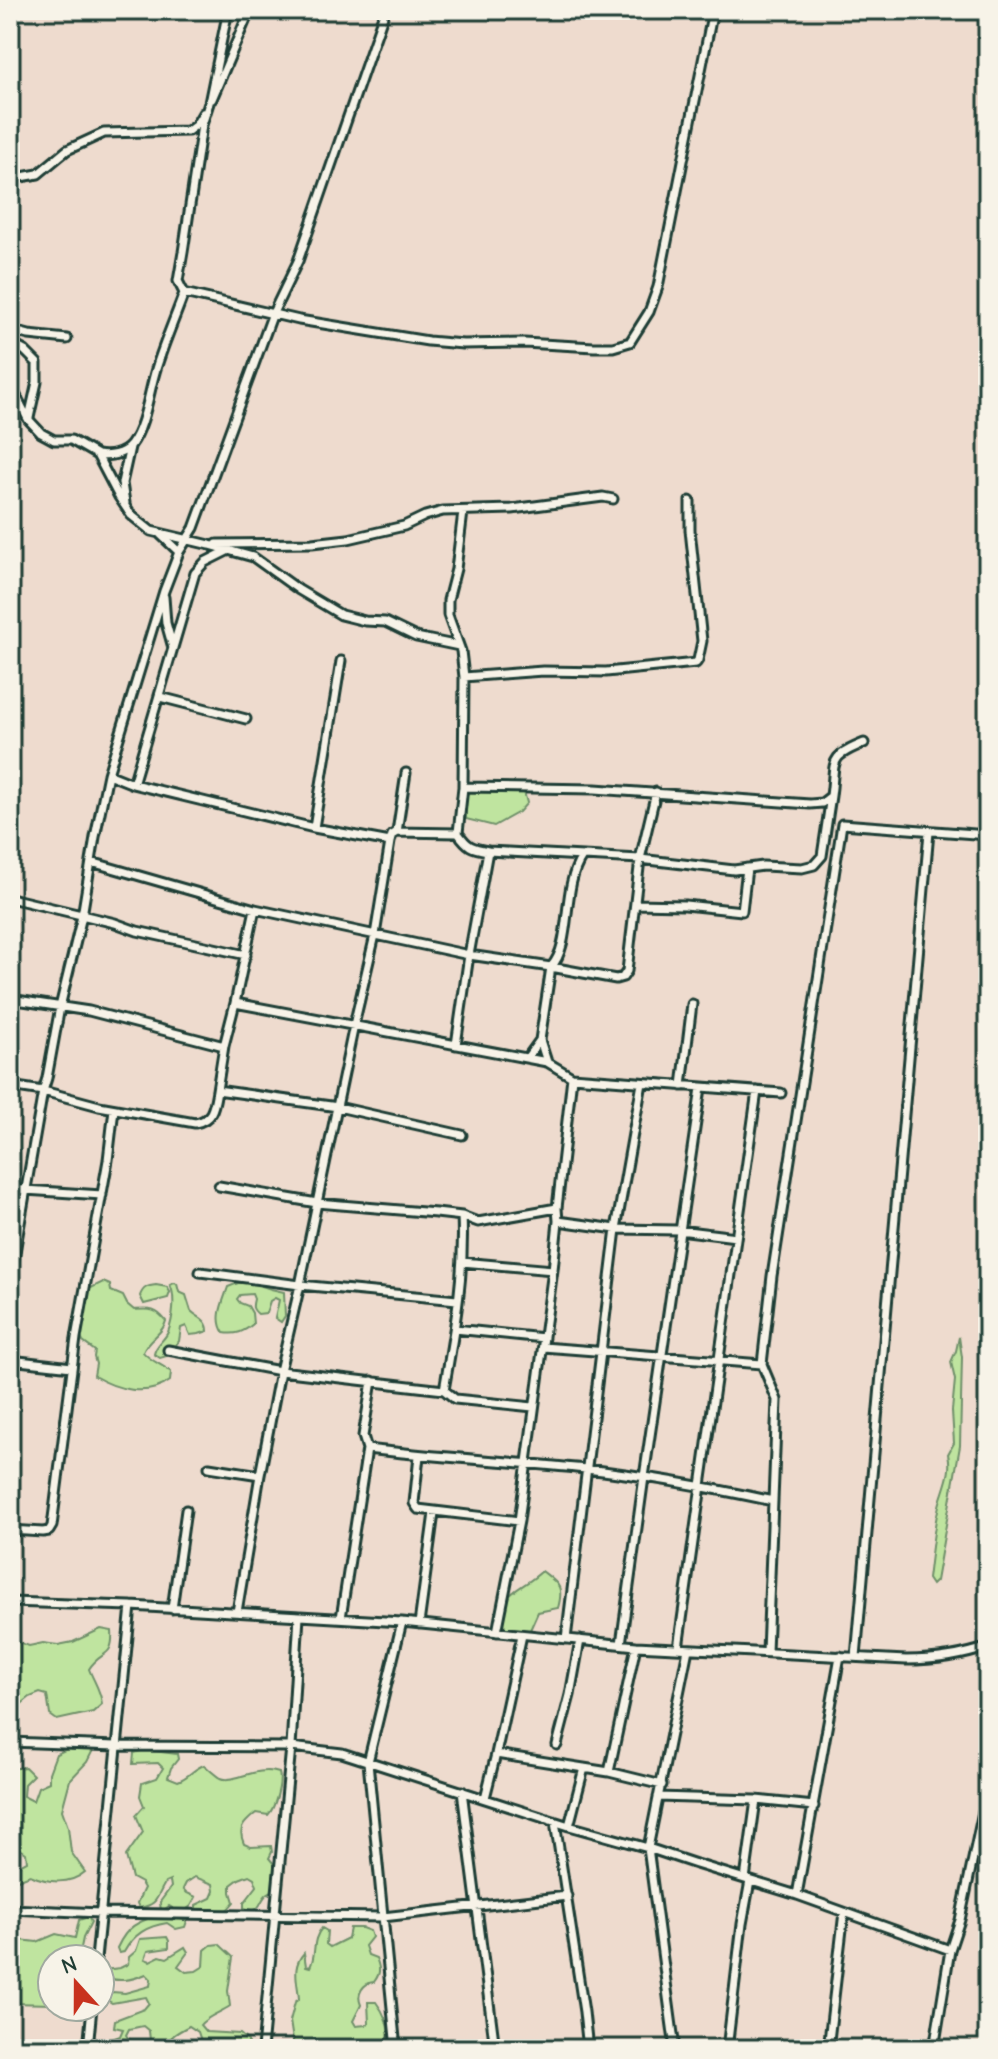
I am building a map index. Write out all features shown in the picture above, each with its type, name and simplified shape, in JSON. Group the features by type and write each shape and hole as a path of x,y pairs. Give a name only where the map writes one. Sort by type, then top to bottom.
{"street":[{"path":"126,507 122,483 130,447 140,426 156,368 184,293 178,281 202,125 228,10"},
{"path":"12,179 38,174 67,150 104,133 188,131 196,125 214,97 250,10"},
{"path":"10,1281 43,1091 82,916 108,774 164,591 179,552 194,528 273,313 298,261 385,10"},
{"path":"184,293 299,320 428,341 613,347 630,342 649,312 658,287 713,10"},
{"path":"10,330 67,339"},
{"path":"10,343 25,351 37,363 37,382 28,419"},
{"path":"10,384 28,419 46,437 71,440 106,457 130,447"},
{"path":"97,455 126,507 151,531 253,557 281,579 334,612 365,621 385,622 416,637 459,646"},
{"path":"210,545 312,543 348,539 404,526 443,511 512,509 603,497 613,499"},
{"path":"464,677 543,671 606,672 696,663 702,641 690,530 690,501"},
{"path":"463,512 448,615 459,646 464,677 463,787 458,833 471,848 640,859 734,870 814,865 822,856 836,758 864,743"},
{"path":"160,534 179,552"},
{"path":"133,784 195,573 205,562 242,543"},
{"path":"164,591 166,623 174,651"},
{"path":"314,828 341,661"},
{"path":"160,697 246,719"},
{"path":"397,832 406,773"},
{"path":"108,774 133,784 314,828 390,842"},
{"path":"463,787 595,789 810,804 822,803 831,796"},
{"path":"91,862 255,909 469,955 616,979 623,977 627,971 640,859 656,792"},
{"path":"827,821 988,835"},
{"path":"767,1652 777,1400 762,1364 774,1261 842,824"},
{"path":"237,1612 280,1371 375,935 390,842 397,832 458,833"},
{"path":"856,1657 929,832"},
{"path":"456,1045 488,851"},
{"path":"547,1062 540,1040 551,967 558,958 563,938 573,872 582,857"},
{"path":"635,904 742,911 747,868"},
{"path":"10,898 148,934 246,955"},
{"path":"10,1086 114,1109 204,1122 211,1116 255,909"},
{"path":"10,999 89,1011 224,1046"},
{"path":"235,1003 547,1062 572,1077 781,1093"},
{"path":"682,1086 692,1004"},
{"path":"527,1058 540,1040"},
{"path":"497,1632 519,1521 543,1347 572,1077"},
{"path":"566,1639 616,1229 642,1083"},
{"path":"621,1644 701,1088"},
{"path":"217,1090 338,1107 462,1135"},
{"path":"675,2049 648,1848 662,1785 683,1648 702,1486 757,1091"},
{"path":"10,1530 43,1532 49,1531 52,1526 72,1367 114,1109"},
{"path":"219,1186 317,1203 462,1216 478,1222 557,1208"},
{"path":"10,1189 102,1195"},
{"path":"444,1390 462,1262 462,1216"},
{"path":"558,1221 616,1229 679,1230 736,1237"},
{"path":"462,1262 553,1270"},
{"path":"200,1272 457,1300"},
{"path":"455,1329 544,1338"},
{"path":"543,1347 762,1364"},
{"path":"168,1350 280,1371 444,1390 455,1399 533,1407"},
{"path":"10,1360 72,1367"},
{"path":"341,1618 367,1449 363,1436 372,1381"},
{"path":"367,1449 586,1469 702,1486 773,1501"},
{"path":"419,1456 414,1503 418,1509 519,1521"},
{"path":"209,1467 260,1475"},
{"path":"172,1609 186,1510"},
{"path":"419,1624 434,1513"},
{"path":"10,1602 341,1618 636,1646 856,1657 922,1660 988,1647"},
{"path":"97,1943 131,1606"},
{"path":"262,2049 291,1747 299,1616"},
{"path":"396,2049 368,1762 402,1622"},
{"path":"485,1798 522,1635"},
{"path":"557,1745 580,1640"},
{"path":"609,1772 636,1646"},
{"path":"797,1895 840,1656"},
{"path":"10,1742 291,1747 342,1753 555,1822 797,1895 950,1950"},
{"path":"496,1754 609,1772 662,1785"},
{"path":"569,1826 584,1768"},
{"path":"934,2049 950,1950 960,1920 988,1788"},
{"path":"462,1791 495,2049"},
{"path":"658,1797 756,1800 814,1806"},
{"path":"727,2049 756,1800"},
{"path":"555,1822 588,2049"},
{"path":"10,1909 383,1917 567,1896"},
{"path":"828,2049 844,1912"},
{"path":"88,2049 90,2023"}],"green space":[{"path":"467,787 523,788 527,803 519,812 494,826 466,819"},
{"path":"103,1282 110,1285 111,1291 123,1296 134,1310 152,1310 166,1321 143,1352 171,1372 170,1381 152,1389 132,1390 94,1376 95,1351 83,1342 77,1329 81,1293"},
{"path":"250,1282 284,1292 285,1316 281,1322 275,1318 279,1300 275,1298 270,1301 266,1313 258,1314 253,1308 252,1294 240,1295 237,1299 248,1306 253,1324 240,1332 224,1333 220,1316 228,1287"},
{"path":"174,1283 179,1292 186,1295 191,1311 204,1321 208,1331 190,1335 186,1326 181,1328 179,1341 167,1356 160,1358 154,1354 170,1327 173,1302 170,1285"},
{"path":"156,1285 167,1287 170,1292 168,1298 144,1304 140,1296 143,1291"},
{"path":"959,1337 962,1357 960,1446 936,1581 932,1585 928,1579 935,1527 948,1475 948,1454 954,1443 952,1411 955,1380 951,1362"},
{"path":"542,1571 559,1586 558,1608 538,1612 530,1630 516,1632 505,1628 503,1616 507,1599"},
{"path":"101,1629 112,1631 112,1640 109,1650 89,1669 102,1704 93,1712 57,1720 50,1715 47,1695 40,1693 19,1706 10,1706 10,1639 29,1646 43,1643 58,1645 73,1642"},
{"path":"74,1746 93,1750 87,1762 70,1780 62,1810 71,1852 85,1872 66,1881 44,1880 30,1875 10,1883 10,1870 27,1861 26,1853 13,1844 10,1834 10,1769 25,1767 33,1775 24,1784 23,1796 33,1801 38,1787 49,1782 56,1754"},
{"path":"145,1750 177,1754 178,1759 168,1777 178,1781 204,1765 225,1779 262,1771 279,1773 279,1789 271,1812 268,1815 256,1813 242,1830 244,1844 251,1847 271,1846 269,1858 274,1864 276,1889 266,1895 256,1909 244,1908 244,1903 257,1886 249,1875 231,1885 234,1902 226,1910 196,1910 196,1905 211,1898 214,1891 213,1884 195,1877 183,1889 196,1897 191,1906 181,1913 169,1906 161,1912 160,1902 171,1887 170,1881 165,1883 153,1903 139,1908 137,1903 144,1888 132,1878 126,1856 143,1832 136,1815 144,1806 140,1796 142,1783 157,1778 163,1768 158,1763 133,1764 134,1753"},
{"path":"159,1915 187,1921 185,1927 176,1929 167,1923 153,1926 119,1953 117,1948 129,1930"},
{"path":"10,1917 13,1918 12,1939 37,1942 56,1934 75,1938 79,1920 88,1917 91,1922 82,1943 36,1943 36,2004 10,2003"},
{"path":"322,1928 327,1931 326,1944 330,1947 348,1938 350,1928 370,1931 372,1937 365,1946 368,1955 376,1958 379,1973 374,1982 362,1990 359,1997 361,2005 353,2021 356,2026 369,2023 368,2002 376,2002 387,2023 387,2047 378,2045 375,2040 369,2042 365,2049 295,2049 290,2021 295,2002 299,1999 298,1964 304,1953 306,1966 310,1967 316,1937"},
{"path":"167,1937 169,1941 169,1948 148,1951 145,1959 150,1961 160,1956 167,1958 185,1947 188,1952 178,1966 186,1972 204,1966 205,1950 211,1945 219,1944 233,1957 228,1991 230,2006 200,2025 206,2032 240,2034 248,2041 248,2049 186,2049 201,2041 198,2032 189,2026 171,2038 166,2049 151,2049 149,2031 143,2026 129,2029 126,2035 136,2049 107,2049 94,2045 95,2039 120,2036 123,2029 114,2027 116,2020 144,2009 149,2003 146,1997 116,2002 116,1992 150,1986 151,1979 146,1974 116,1980 116,1968 128,1964 140,1939"}]}
